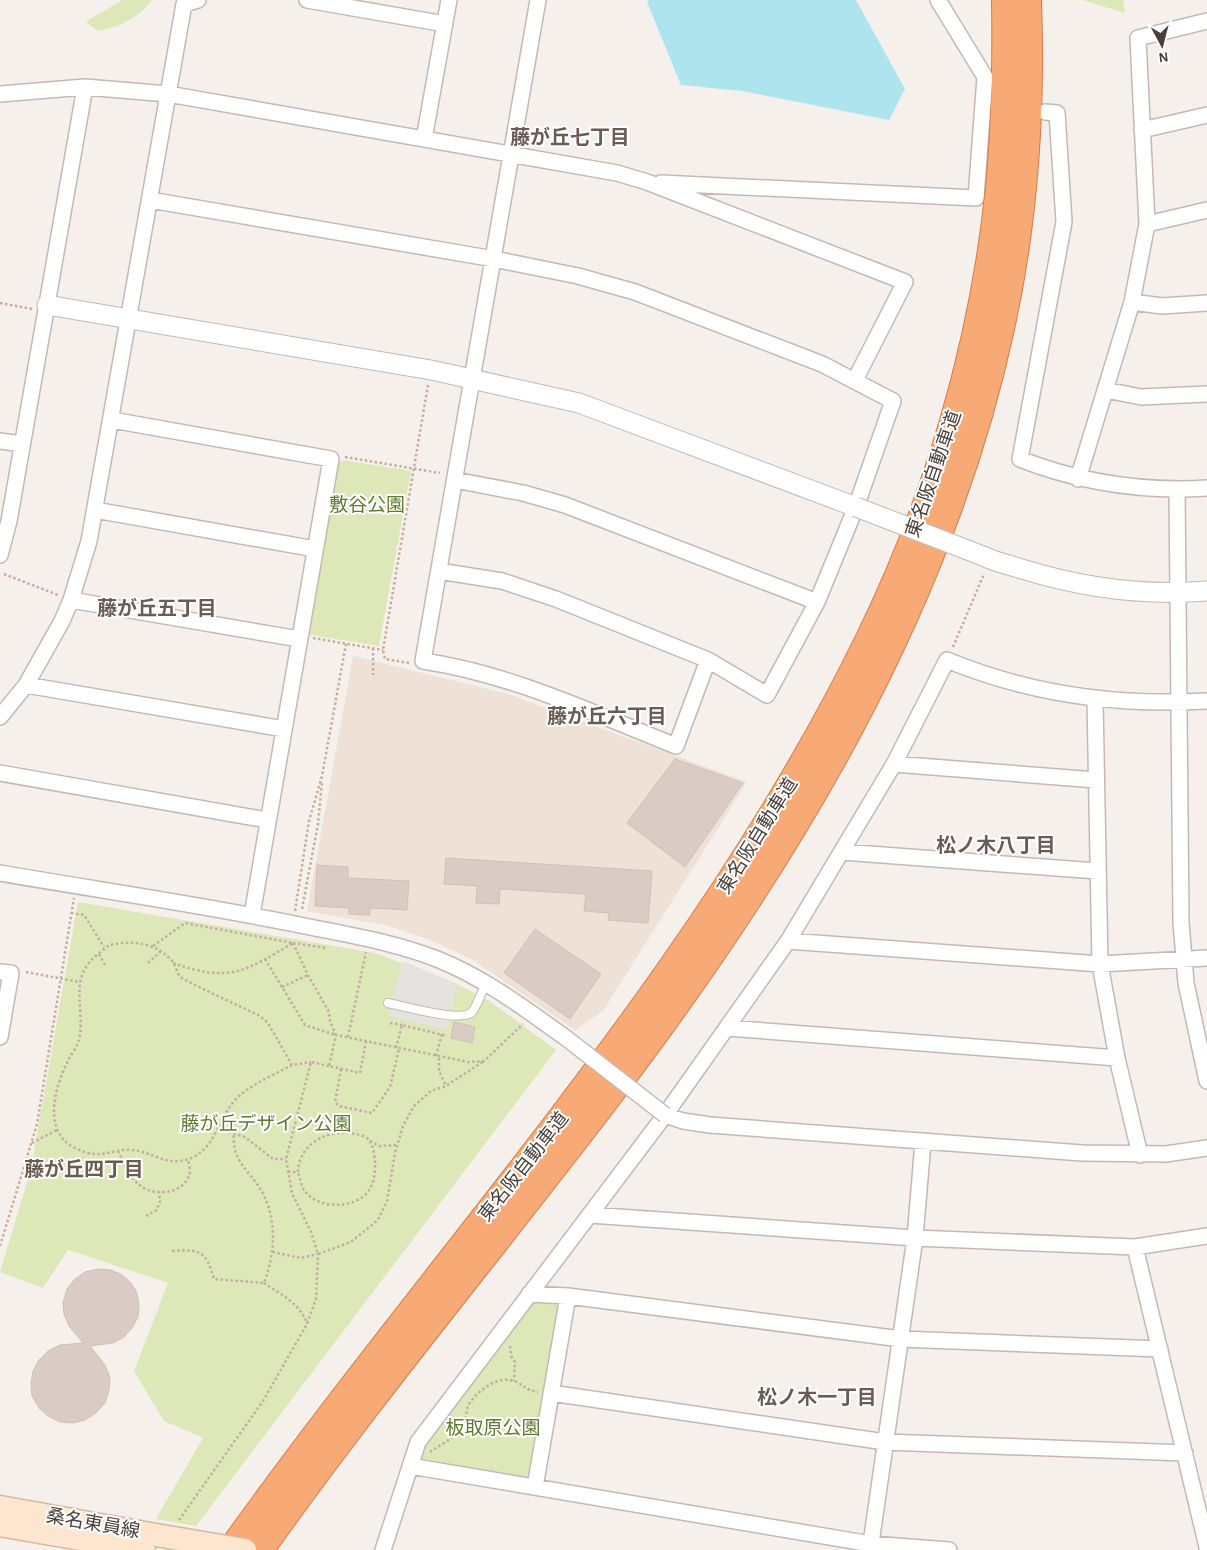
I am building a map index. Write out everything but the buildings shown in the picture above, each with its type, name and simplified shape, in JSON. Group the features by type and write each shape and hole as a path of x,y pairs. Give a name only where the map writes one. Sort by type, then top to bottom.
{"highway":[{"name":"東名阪自動車道","path":"232,1550 289,1469 589,1084 683,951 783,800 832,714 872,636 904,561 937,473 963,386 978,321 999,198 1004,135 1006,0"},
{"name":"東名阪自動車道","path":"259,1550 309,1479 608,1096 697,972 756,885 803,810 851,726 888,653 925,568 958,478 985,393 1001,325 1021,201 1025,155 1029,47 1027,0"}],"main road":[{"name":"桑名東員線","path":"0,1507 158,1537 245,1550"},
{"name":"桑名東員線","path":"0,1525 158,1537"}],"street":[{"path":"0,717 26,684 55,634 72,600 87,549 96,510 184,4 198,0"},
{"path":"307,0 444,24"},
{"path":"424,139 449,0"},
{"path":"538,0 423,661 461,667 500,677 676,746 708,660"},
{"path":"647,182 976,198 987,112 985,77 938,0"},
{"path":"1078,479 1132,302 1147,224 1138,38 1207,22"},
{"path":"0,555 9,521 22,444 41,307 85,87"},
{"path":"0,94 85,87 168,94 617,173 647,182 905,282 855,380"},
{"path":"1045,112 1057,113 1064,222 1020,459 1078,479 1118,486 1177,490 1207,488"},
{"path":"1142,130 1207,115"},
{"path":"150,200 494,259 578,276 635,292 813,361 855,380 893,401 856,507 817,602 767,695 708,660 556,599 502,581 439,571"},
{"path":"1147,224 1207,210"},
{"path":"1132,302 1169,306 1207,303"},
{"path":"41,307 129,318 472,378 579,402 856,507 983,564 1118,590 1178,594 1207,591"},
{"path":"1106,390 1141,397 1207,394"},
{"path":"112,420 331,458 252,915"},
{"path":"0,441 22,444"},
{"path":"456,478 523,493 565,505 817,602"},
{"path":"1177,490 1180,882 1183,959 1207,1080"},
{"path":"96,510 315,548"},
{"path":"72,600 299,637"},
{"path":"383,1550 418,1442 665,1114 728,1028 788,941 894,764 946,660 1021,684 1095,699 1178,703 1207,701"},
{"path":"26,684 284,729"},
{"path":"1095,699 1100,964 1117,1058 1140,1155"},
{"path":"894,764 1096,780"},
{"path":"0,773 267,820"},
{"path":"842,852 1097,872"},
{"path":"0,873 252,915 384,941 439,960 486,984 523,1007 665,1114 683,1121 710,1125 923,1142 1140,1155 1185,1152 1207,1148"},
{"path":"788,941 1100,964 1207,958"},
{"path":"0,1037 6,973"},
{"path":"728,1028 1117,1058"},
{"path":"870,1547 916,1238 923,1142"},
{"path":"590,1215 916,1238 1135,1248 1207,1236"},
{"path":"1135,1248 1207,1547"},
{"path":"529,1294 568,1296 901,1339 1160,1349"},
{"path":"535,1487 568,1296"},
{"path":"551,1393 885,1442 1185,1453"},
{"path":"410,1466 870,1547 949,1550"}],"lane":[{"path":"388,1003 455,1016 466,1016 472,1012 486,984"}],"path":[{"path":"0,303 41,307"},
{"path":"423,661 412,664 385,659 383,650 428,384"},
{"path":"331,458 343,456 456,478"},
{"path":"946,660 983,564"},
{"path":"4,574 72,600"},
{"path":"299,637 383,650"},
{"path":"302,909 318,824 322,776 346,644"},
{"path":"373,648 373,675"},
{"path":"294,914 309,821 322,776"},
{"path":"0,1246 37,1124 74,897"},
{"path":"71,913 84,915 104,947"},
{"path":"153,946 185,923 328,948"},
{"path":"292,1065 268,1024 260,1016 180,977 173,963 153,946 131,942 104,947 99,954 90,960 79,982 79,1036 62,1074 56,1095 53,1114 56,1130 64,1140 76,1149 102,1155 130,1150 147,1152 165,1160 177,1162 188,1160 202,1152 211,1143 219,1129 221,1120 231,1104 241,1094 292,1065 311,1062 360,1073 366,1041"},
{"path":"173,963 214,975 237,972 293,943"},
{"path":"293,943 308,975 330,1012 330,1021 336,1035 329,1066"},
{"path":"348,1038 367,948"},
{"path":"148,964 160,952"},
{"path":"99,954 105,965"},
{"path":"265,959 305,1025 348,1038 438,1057 468,1062 484,1060"},
{"path":"6,973 24,972 79,982"},
{"path":"282,987 308,975"},
{"path":"390,1022 447,1036"},
{"path":"274,1252 301,1258 318,1254 351,1242 378,1220 388,1201 397,1145 403,1126 414,1106 431,1091 446,1086 484,1060 524,1023"},
{"path":"341,1069 335,1102 338,1106 372,1113 390,1087 402,1025"},
{"path":"442,1034 438,1057 439,1071 446,1086"},
{"path":"158,1537 263,1401 307,1324 316,1299 318,1254 311,1232 292,1193 286,1159 311,1062"},
{"path":"219,1129 245,1137 273,1159 286,1159"},
{"path":"32,1143 56,1130"},
{"path":"368,1139 375,1162 373,1182 364,1196 354,1202 343,1205 321,1202 305,1191 298,1172 298,1163 305,1150 314,1141 328,1134 352,1133 368,1139 380,1146 397,1145"},
{"path":"234,1134 234,1152 261,1191 274,1234 274,1252 264,1283"},
{"path":"118,1151 135,1181 147,1190 159,1192 184,1185 189,1176 188,1160"},
{"path":"288,1172 298,1172"},
{"path":"146,1216 157,1210 160,1201 159,1192"},
{"path":"172,1251 188,1250 202,1254 209,1260 214,1279 264,1283 292,1303 303,1314 307,1324"},
{"path":"511,1341 509,1349 515,1362 514,1381"},
{"path":"410,1466 456,1435 463,1427 469,1404 483,1388 499,1381 514,1381 529,1391 551,1393"}],"shaded area":[{"path":"353,656 508,694 747,782 603,1011 575,1030 473,960 430,940 386,925 307,911"},
{"path":"403,961 457,984 448,1030 388,1016"}],"green space":[{"path":"122,0 152,0 135,17 114,27 98,31 86,22 94,16"},
{"path":"1082,0 1123,0 1125,13"},
{"name":"敷谷公園","path":"343,460 411,471 379,646 311,635 309,630 336,465"},
{"name":"藤が丘デザイン公園","path":"78,902 375,953 457,984 488,1000 556,1050 196,1526 156,1519 203,1438 164,1421 134,1371 168,1283 68,1250 43,1288 0,1272 30,1173"},
{"name":"板取原公園","path":"531,1302 555,1303 559,1307 531,1473 524,1479 422,1460 420,1452"}],"water":[{"path":"649,0 856,0 905,89 889,120 742,91 681,85 647,2"}],"district":[{"name":"藤が丘七丁目","path":"570,138"},
{"name":"藤が丘五丁目","path":"157,609"},
{"name":"藤が丘六丁目","path":"607,717"},
{"name":"松ノ木八丁目","path":"996,846"},
{"name":"藤が丘四丁目","path":"84,1170"},
{"name":"松ノ木一丁目","path":"817,1398"}]}
